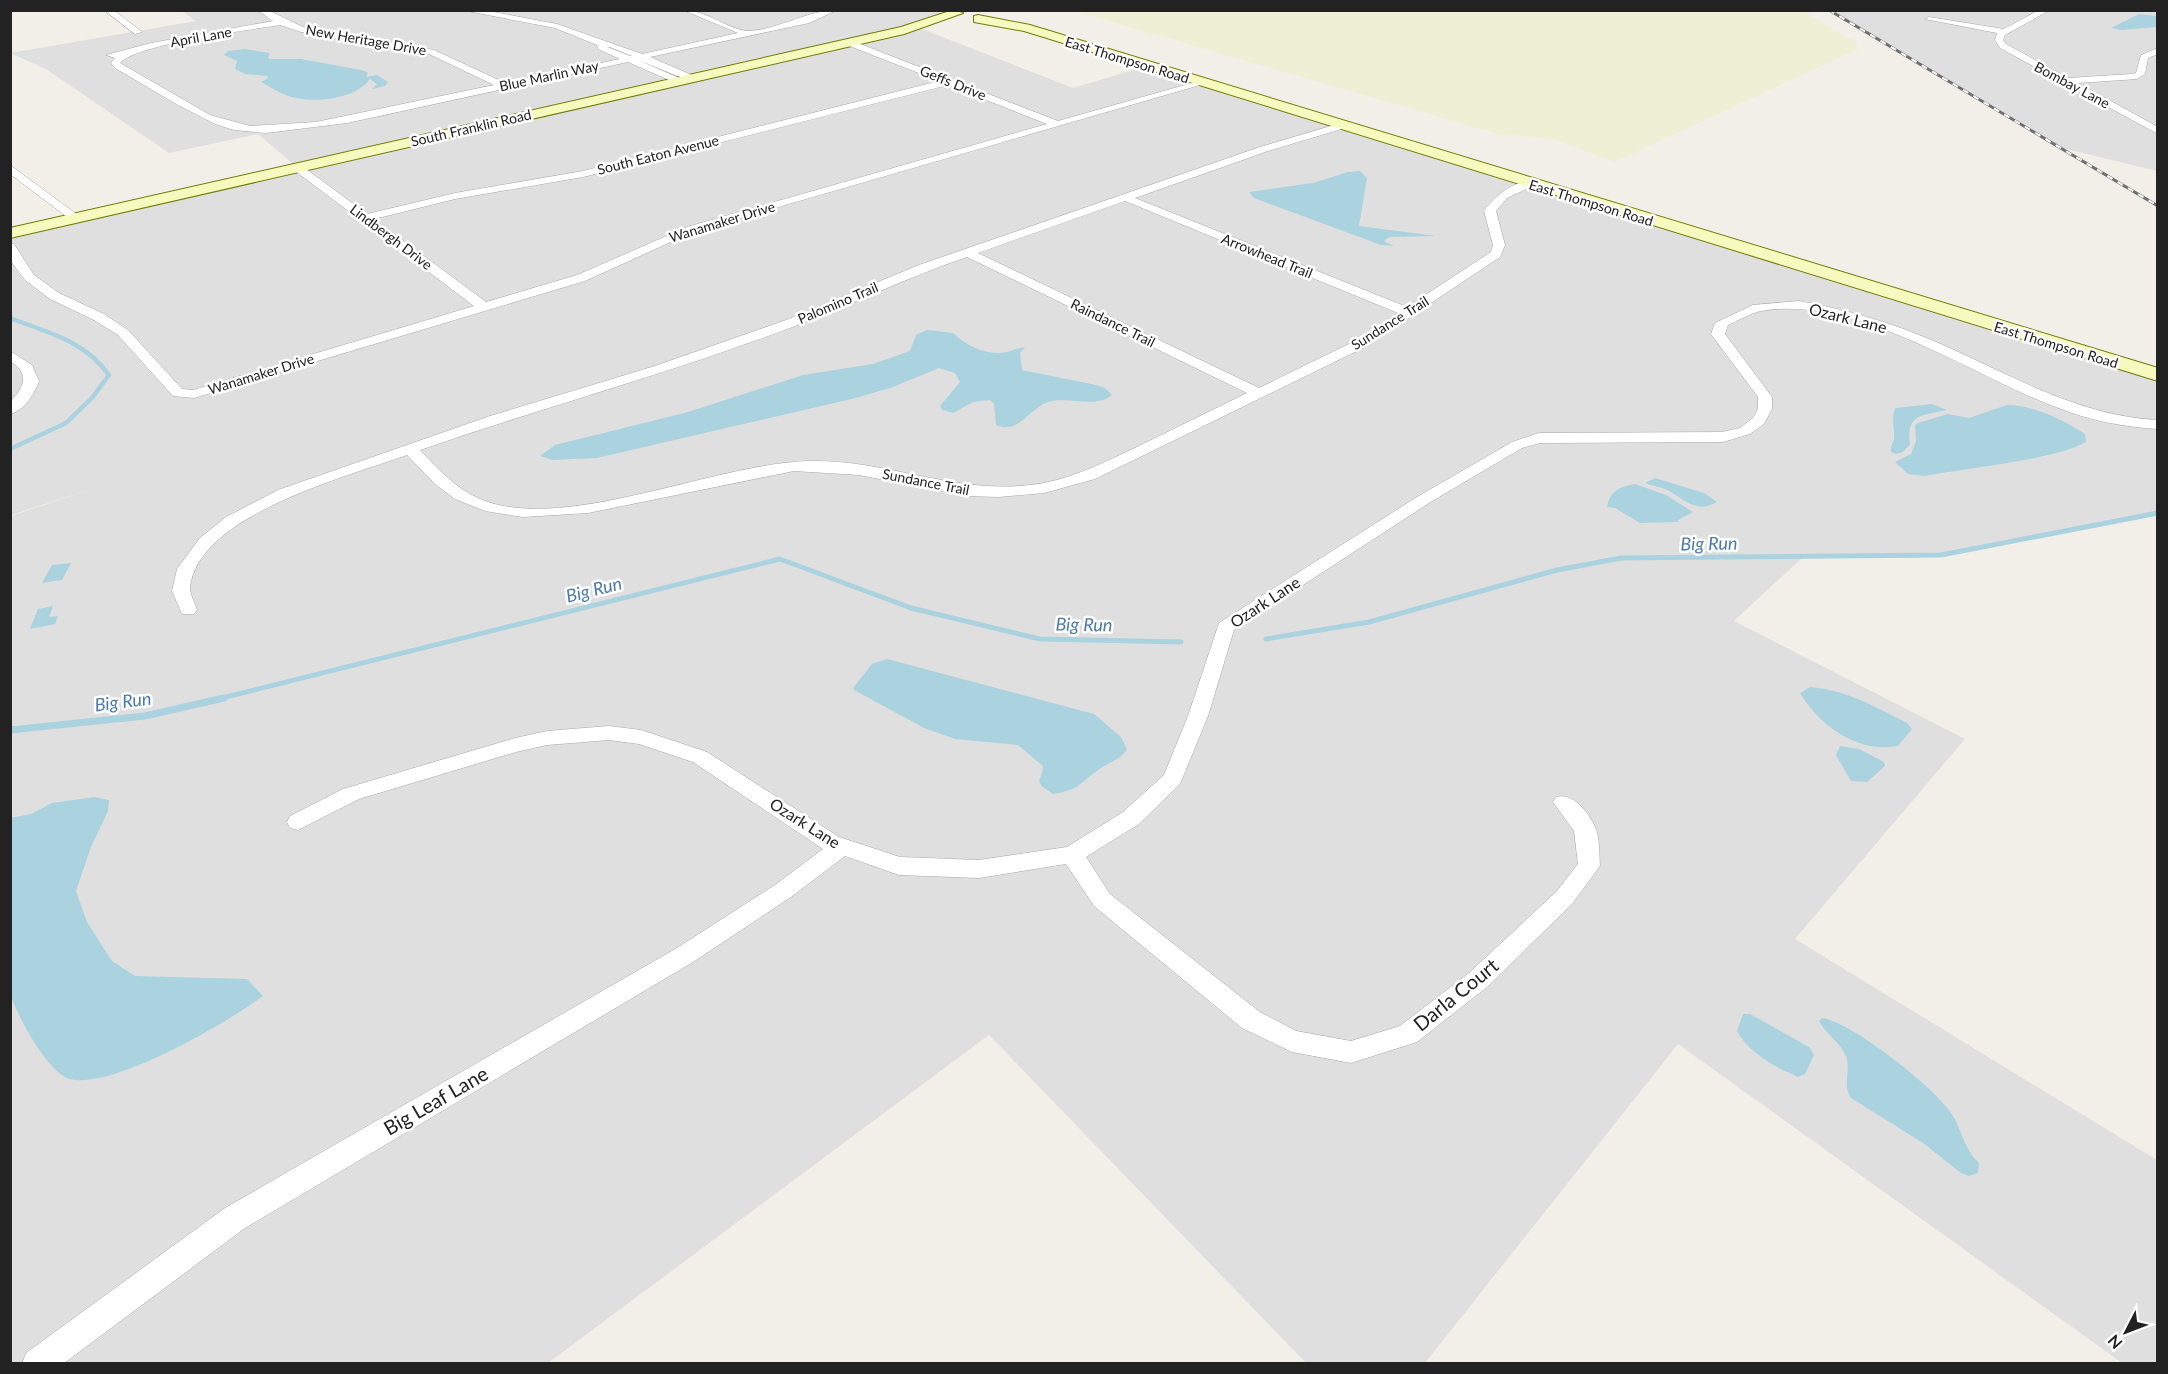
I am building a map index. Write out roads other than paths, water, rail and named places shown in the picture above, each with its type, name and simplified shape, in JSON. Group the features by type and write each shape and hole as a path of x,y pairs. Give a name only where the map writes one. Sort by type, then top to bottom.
{"main road":[{"path":"959,11 961,17 975,19 998,13"},
{"name":"South Franklin Road","path":"931,23 959,11"},
{"name":"East Thompson Road","path":"998,13 1026,28"},
{"name":"South Franklin Road","path":"10,233 931,23 975,19"},
{"name":"East Thompson Road","path":"975,19 1026,28 2157,375"}],"street":[{"path":"108,10 138,32"},
{"name":"New Heritage Drive","path":"261,10 281,22 310,31 431,52 503,86"},
{"path":"466,10 557,26 601,44 611,44 684,80"},
{"path":"687,10 748,34"},
{"name":"Blue Marlin Way","path":"122,55 115,63 118,66 218,122 262,128 324,124 748,34 816,18 833,11"},
{"path":"1929,18 2005,32 2042,11"},
{"name":"April Lane","path":"110,55 122,55 151,45 281,22"},
{"name":"Bombay Lane","path":"2005,32 1999,40 2003,46 2157,131"},
{"name":"Geffs Drive","path":"850,43 1056,124"},
{"path":"601,44 601,47 684,80"},
{"path":"2064,81 2112,81 2134,77 2140,74 2144,57 2157,51"},
{"name":"South Eaton Avenue","path":"366,218 455,196 583,174 948,81"},
{"name":"Wanamaker Drive","path":"10,247 15,259 32,281 60,301 114,326 178,393 194,394 581,278 691,229 1202,83"},
{"name":"Palomino Trail","path":"188,610 181,591 186,568 206,542 232,521 284,493 495,419 652,372 791,323 902,276 1335,124"},
{"path":"10,168 75,218"},
{"name":"Lindbergh Drive","path":"298,168 484,307"},
{"name":"Sundance Trail","path":"410,449 447,486 462,497 482,505 514,511 557,512 588,508 816,464 844,466 966,491 1012,492 1058,486 1089,476 1360,344 1496,254 1499,245 1490,211 1497,203 1514,199 1535,186"},
{"name":"Arrowhead Trail","path":"1126,198 1408,313"},
{"name":"Raindance Trail","path":"969,253 1258,393"},
{"name":"Ozark Lane","path":"298,822 351,794 506,748 547,738 609,733 641,737 700,757 831,843 899,866 979,869 1072,855 1131,818 1173,779 1198,716 1226,627 1423,500 1517,445 1539,438 1702,439 1745,431 1759,421 1765,409 1765,397 1718,334 1722,323 1749,309 1772,305 1800,306 1851,315 1927,343 2059,403 2101,417 2157,425"},
{"path":"10,355 24,362 31,370 33,380 30,389 10,410"},
{"name":"Darla Court","path":"1072,855 1102,900 1251,1020 1292,1041 1351,1052 1408,1034 1478,980 1564,898 1589,866 1585,829 1564,802"},
{"name":"Big Leaf Lane","path":"37,1364 236,1218 685,955 783,891 841,847"}],"water":[{"path":"2139,14 2157,16 2157,27 2122,30 2111,28"},
{"path":"245,49 270,53 268,58 270,59 301,59 361,70 367,72 367,77 377,75 388,82 385,86 372,89 377,84 370,79 356,91 337,98 315,100 292,97 261,82 268,78 267,76 245,74 235,69 237,61 224,55 228,51"},
{"path":"1360,171 1367,178 1359,226 1436,236 1389,237 1384,241 1394,246 1381,245 1254,198 1249,192 1313,183 1348,172"},
{"path":"927,330 953,333 971,346 992,353 1025,347 1020,353 1022,370 1096,385 1105,388 1112,395 1090,402 1064,400 1048,402 1017,424 1004,427 996,425 994,404 990,400 973,402 953,413 942,410 940,406 960,382 955,373 939,368 893,387 856,398 597,458 552,460 540,456 555,445 688,412 803,375 873,364 910,351 916,335"},
{"path":"1932,404 1947,410 1923,415 1913,421 1909,434 1910,444 1903,452 1896,454 1891,452 1895,408"},
{"path":"2007,405 2037,410 2058,419 2085,434 2086,442 2054,454 1925,476 1908,474 1895,462 1911,454 1916,441 1915,425 1918,423 1948,414 1969,418"},
{"path":"1655,478 1704,493 1717,502 1703,507 1697,506 1666,490 1645,483"},
{"path":"1635,484 1666,495 1693,512 1678,522 1640,523 1615,508 1607,507 1616,491 1624,486"},
{"path":"71,563 62,580 42,583 52,565"},
{"path":"53,606 49,617 58,616 55,624 30,629 38,609"},
{"path":"887,659 1094,714 1121,737 1127,749 1119,758 1074,788 1053,794 1039,781 1043,766 1018,745 955,739 924,728 854,690 853,688 872,664"},
{"path":"1810,687 1860,700 1907,723 1912,729 1898,746 1868,746 1854,741 1829,726 1808,705 1800,693"},
{"path":"1840,746 1859,749 1884,762 1885,766 1867,782 1851,781 1836,755"},
{"path":"94,797 109,800 108,811 91,847 76,891 87,922 112,961 135,976 247,979 263,996 224,1022 167,1052 137,1066 85,1080 67,1078 50,1064 26,1029 11,996 10,818 31,814 52,803"},
{"path":"1743,1014 1750,1014 1809,1047 1814,1055 1805,1074 1798,1077 1781,1069 1748,1046 1737,1031"},
{"path":"1822,1018 1853,1031 1893,1058 1930,1090 1953,1116 1967,1146 1979,1163 1978,1173 1969,1176 1961,1173 1923,1143 1851,1098 1847,1088 1846,1056 1822,1026 1819,1021"}],"waterway":[{"name":"Big Run","path":"10,318 51,333 77,346 88,353 109,375 92,398 66,423 10,449"},
{"name":"Big Run","path":"1266,639 1369,622 1557,570 1621,558 1941,555 2158,513"},
{"name":"Big Run","path":"218,699 780,559 911,608 1040,639 1181,642"},
{"name":"Big Run","path":"10,730 145,716 224,698"}],"railway":[{"path":"1829,10 2158,206"}]}
